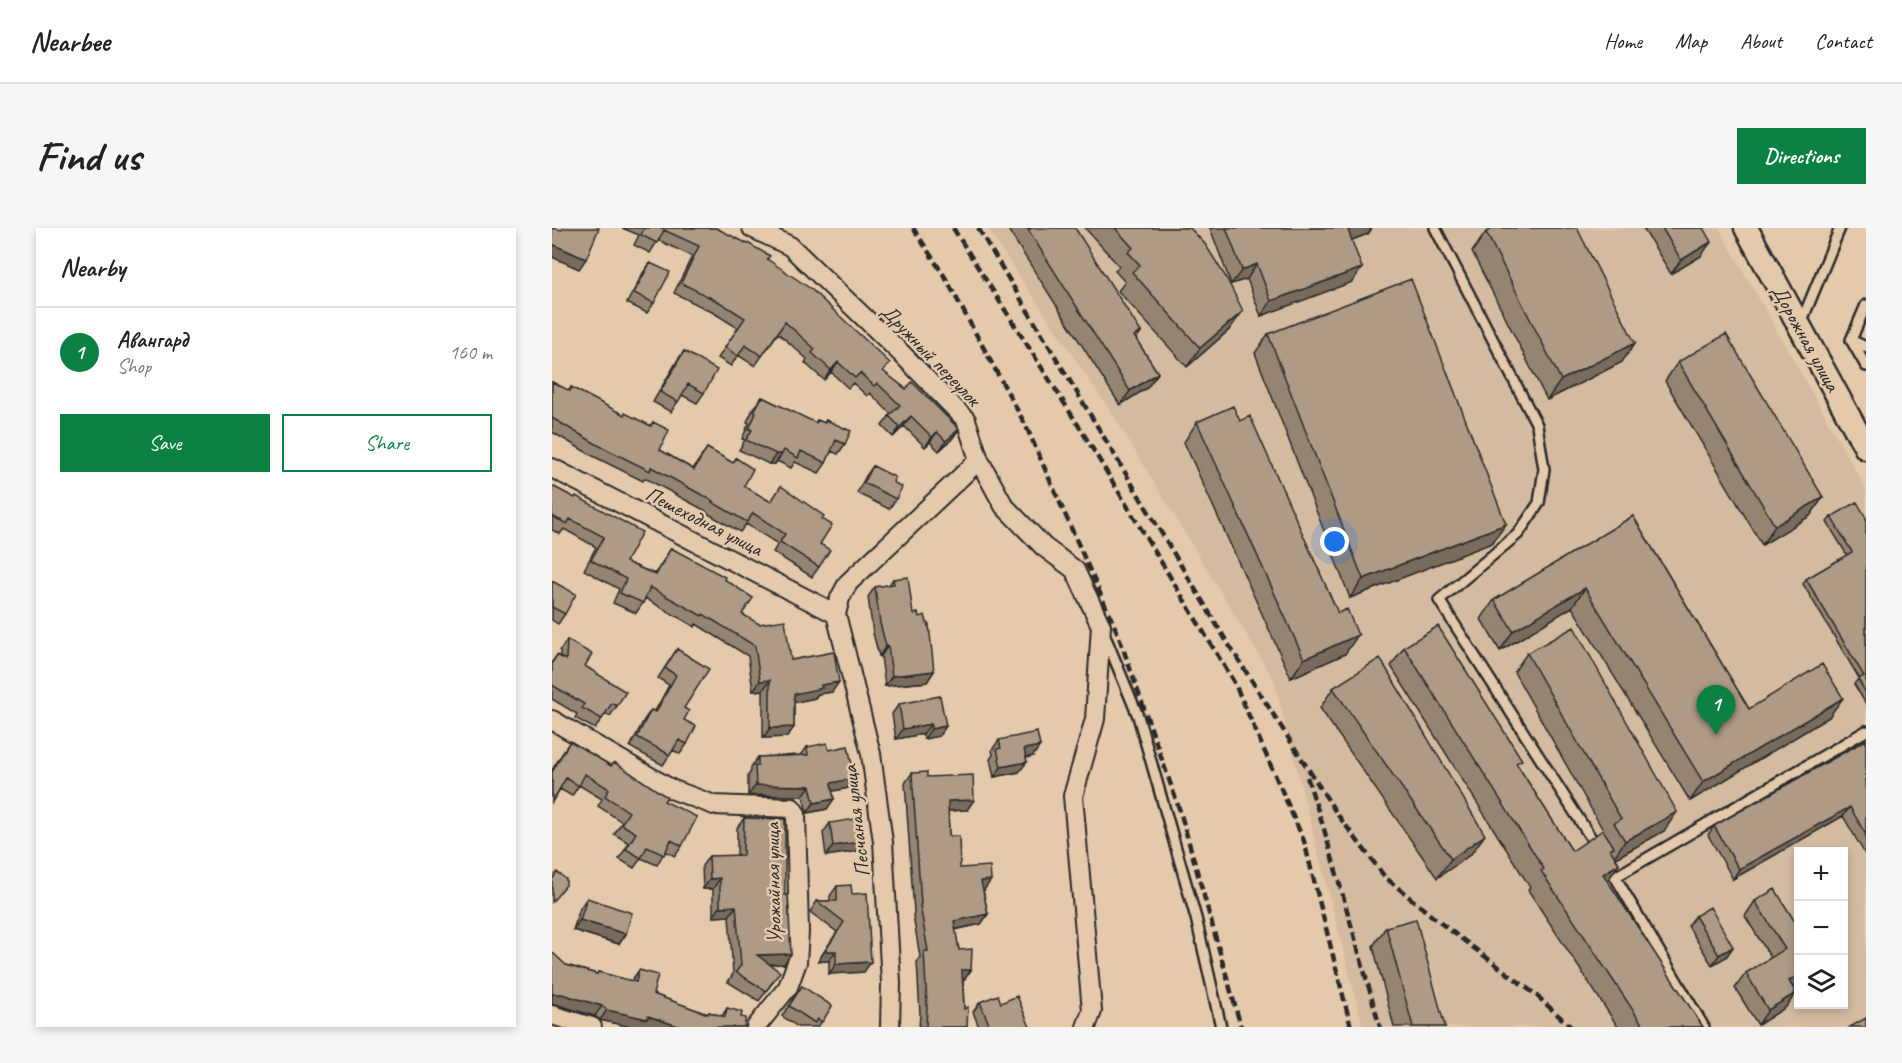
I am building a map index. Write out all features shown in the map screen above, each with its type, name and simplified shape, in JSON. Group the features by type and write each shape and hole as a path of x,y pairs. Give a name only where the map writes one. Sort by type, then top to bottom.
{"street":[{"name":"Дружный переулок","path":"752,228 790,246 902,354 966,420 979,460 1004,506 1044,547 1075,570 1101,626"},
{"name":"Дорожная улица","path":"1746,228 1866,448"},
{"path":"836,614 840,598 848,583 979,460"},
{"name":"Пешеходная улица","path":"552,468 836,614"},
{"name":"Песчаная улица","path":"836,614 871,754 883,842 891,983 890,1027"},
{"path":"1086,1027 1092,1011 1073,796 1095,719 1101,626"},
{"name":"Урожайная улица","path":"552,720 671,789 714,805 792,808 796,814 799,932 797,962 788,987 756,1027"},
{"path":"552,1015 592,1027"}],"lane":[{"path":"1435,228 1537,425 1544,469 1539,503 1518,534 1439,600 1616,877 1704,1027"},
{"path":"1800,327 1840,228"},
{"path":"1851,340 1866,305"},
{"path":"1851,340 1866,347"},
{"path":"1851,340 1866,366"},
{"path":"1101,626 1138,716 1196,918 1221,1027"},
{"path":"1616,877 1866,731"}],"shaded area":[{"path":"987,228 1719,228 1866,489 1866,1027 1363,1027 1274,680 1115,418"}],"building":[{"path":"552,228 562,230 563,228 599,228 586,259 552,244"},
{"path":"644,228 716,228 770,256 767,259 811,289 890,363 883,371 906,389 912,382 959,429 946,441 937,432 932,437 911,416 900,427 889,416 900,405 877,383 874,386 860,373 855,378 838,362 831,370 812,353 815,349 785,322 762,356 745,345 738,356 725,347 745,318 681,283 699,246 664,230 657,243 641,235"},
{"path":"1027,228 1030,230 1031,228 1075,228 1141,332 1134,336 1158,373 1130,391"},
{"path":"1115,228 1190,228 1205,244 1227,279 1243,311 1200,348 1132,272 1140,265 1128,252 1133,248"},
{"path":"1226,228 1354,228 1348,230 1362,268 1271,301 1257,264 1242,270"},
{"path":"1494,228 1577,228 1635,343 1561,380 1486,232"},
{"path":"1662,228 1703,228 1711,242 1681,260"},
{"path":"650,263 670,272 654,303 634,293"},
{"path":"1411,279 1506,524 1363,579 1268,334"},
{"path":"1726,334 1823,497 1775,526 1678,362"},
{"path":"684,351 717,370 704,393 688,384 678,402 660,392"},
{"path":"552,382 570,391 571,387 624,415 625,413 651,426 653,422 669,430 660,450 694,470 707,448 733,463 736,458 753,469 744,486 771,502 781,486 824,516 822,519 832,525 820,544 830,550 819,567 780,542 785,534 753,513 747,522 651,467 650,471 598,445 552,418"},
{"path":"762,397 816,423 817,420 825,423 826,420 851,431 845,444 836,440 826,463 801,451 798,458 784,450 782,454 776,454 746,440 752,430 749,429 756,413 754,412"},
{"path":"1233,406 1240,421 1250,416 1338,613 1347,609 1358,635 1304,659 1197,422"},
{"path":"873,466 895,477 893,482 902,487 896,499 864,483"},
{"path":"552,486 575,498 576,496 642,532 626,562 656,575 671,548 725,577 724,579 753,598 742,614 759,624 785,620 791,660 834,652 839,682 794,694 794,727 770,728 770,680 760,681 755,646 703,614 702,616 650,587 643,603 620,593 626,579 591,560 604,537 570,519 567,524 552,516"},
{"path":"1857,502 1866,518 1866,693 1858,679 1864,676 1806,579 1852,552 1831,517"},
{"path":"1633,516 1749,709 1822,664 1843,698 1703,782 1585,588 1513,631 1494,600"},
{"path":"908,577 913,614 918,613 919,617 925,615 929,625 934,671 892,676 888,646 886,646 880,623 875,587 894,584 893,579"},
{"path":"552,581 576,594 565,614 552,607"},
{"path":"1438,626 1522,760 1516,763 1572,851 1603,830 1614,847 1610,849 1619,864 1603,874 1703,1027 1644,1027 1541,871 1544,869 1404,647"},
{"path":"1574,627 1677,812 1625,841 1614,823 1621,819 1527,653"},
{"path":"567,640 592,654 585,666 626,692 617,706 612,703 602,719 582,708 584,704 552,685 552,663 557,655 566,660"},
{"path":"677,649 709,669 684,708 689,711 684,720 696,726 687,744 679,740 670,755 637,737 651,710 656,712 676,675 665,668"},
{"path":"1380,658 1485,835 1451,859 1333,688"},
{"path":"940,696 946,726 931,729 931,724 903,729 899,704"},
{"path":"1037,732 1040,746 1024,749 1027,762 1001,767 997,749 1001,748 999,740"},
{"path":"1866,740 1866,835 1850,807 1739,869 1714,826"},
{"path":"570,741 611,766 614,762 667,797 664,801 697,817 682,846 671,840 664,855 647,847 641,858 626,849 636,833 621,824 629,812 605,796 609,789 585,774 579,786 566,778 555,797 552,795 552,772"},
{"path":"827,743 829,750 848,746 855,778 831,783 834,799 814,803 810,786 756,785 755,766 758,766 758,757 808,755 807,747"},
{"path":"927,772 927,777 973,775 974,800 948,801 949,836 959,836 960,868 990,866 991,880 981,881 988,914 954,921 959,950 972,949 971,970 962,970 964,1009 968,1007 967,1027 926,1027 924,951 928,951 920,905 912,773"},
{"path":"744,818 785,819 785,895 788,895 791,954 757,955 780,972 766,991 736,972 741,965 736,906 720,907 720,878 710,879 709,856 743,855"},
{"path":"861,818 865,841 833,846 830,823"},
{"path":"557,872 566,879 566,885 552,902 552,877"},
{"path":"851,885 852,894 867,893 871,962 836,964 836,951 825,951 844,922 817,901 837,901 837,886"},
{"path":"1775,889 1794,920 1794,978 1789,981 1794,994 1768,1010 1746,973 1785,949 1755,901"},
{"path":"587,898 632,913 626,934 580,920"},
{"path":"1710,907 1733,947 1719,955 1695,916"},
{"path":"1416,919 1445,1027 1413,1027 1386,927"},
{"path":"552,952 566,965 597,974 598,972 636,982 639,970 658,975 653,994 708,1014 709,1012 725,1017 727,1008 742,1012 741,1017 746,1018 744,1027 681,1027 648,1016 647,1019 607,1010 602,1006 562,994 552,994"},
{"path":"802,986 832,1006 822,1022 818,1019 815,1023 789,1006"},
{"path":"998,995 1001,1003 1017,996 1030,1027 990,1027 980,1002"},
{"path":"1866,1018 1866,1027 1850,1027"}],"railway":[{"path":"913,228 945,277 1026,426 1118,634 1180,811 1241,1027"},
{"path":"953,228 1080,428 1235,684 1304,841 1351,1027"},
{"path":"978,228 1227,642 1337,814 1385,877 1438,921 1535,994 1571,1027"},
{"path":"1307,777 1380,1027"}],"place":[{"name":"Авангард","path":"1716,735"}]}
